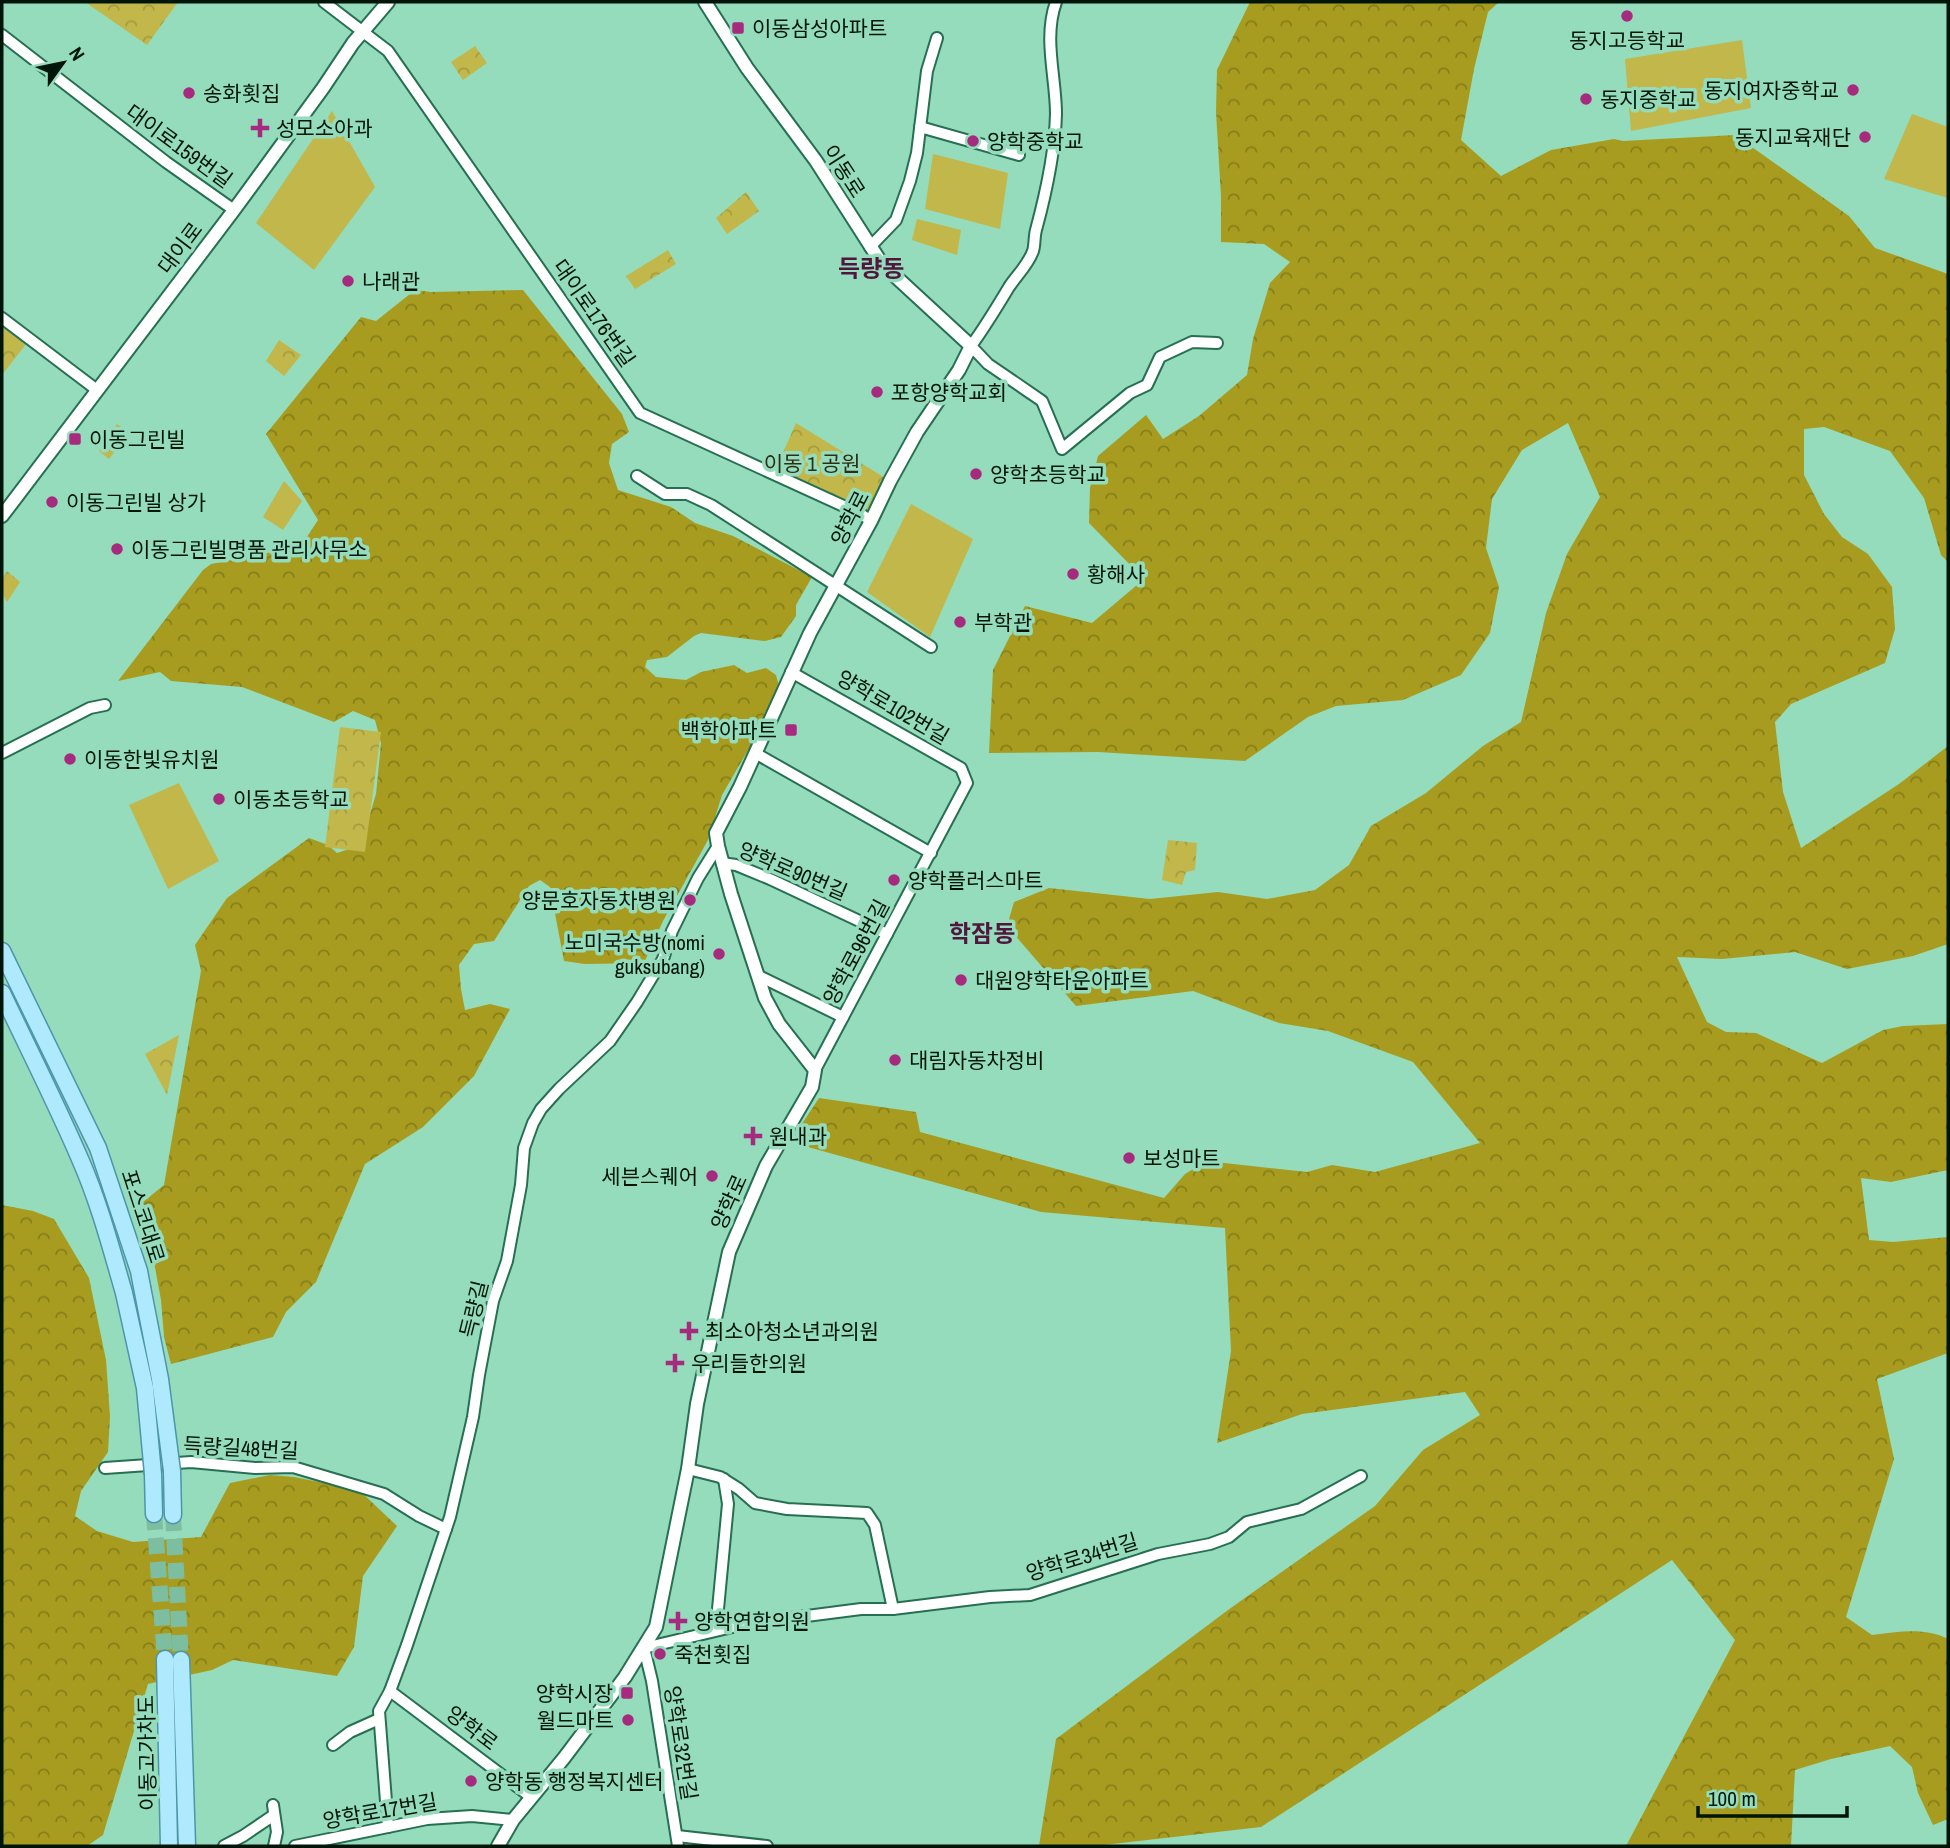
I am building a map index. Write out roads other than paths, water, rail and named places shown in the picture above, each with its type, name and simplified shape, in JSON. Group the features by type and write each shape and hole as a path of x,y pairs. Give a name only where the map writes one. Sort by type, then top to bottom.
{"main road":[{"name":"포스코대로","path":"2,951 98,1148 135,1259 160,1379 172,1471 173,1515"},
{"name":"포스코대로","path":"2,993 81,1160 124,1293 145,1388 154,1514"},
{"name":"이동고가차도","path":"169,1846 173,1660 187,1846"}],"street":[{"name":"대이로176번길","path":"324,2 388,51 640,413 861,514 871,521"},
{"name":"대이로","path":"2,516 234,210 363,31 388,2"},
{"name":"이동로","path":"705,2 747,68 816,161 882,264 971,346"},
{"name":"양학로","path":"498,1846 513,1820 610,1697 656,1627 688,1469 696,1404 729,1252 766,1166 811,1087 815,1070 779,1024 765,998 722,863 716,833 791,672 890,481 917,432 1011,285 1024,270 1034,250 1035,233 1051,161 1056,114 1050,49 1052,14 1056,2"},
{"name":"대이로159번길","path":"2,35 166,162 234,210"},
{"path":"870,247 896,220 917,153 927,71 937,38"},
{"path":"920,127 1019,155"},
{"path":"2,318 97,390"},
{"path":"971,346 988,364 1042,401 1062,449 1130,393 1147,385 1160,357 1192,342 1217,343"},
{"path":"637,476 665,494 687,494 710,505 931,647"},
{"name":"양학로102번길","path":"791,672 961,768 967,783"},
{"path":"2,753 90,708 104,705"},
{"path":"755,753 931,853"},
{"name":"양학로96번길","path":"815,1070 967,783"},
{"name":"득량길","path":"388,1827 379,1711 390,1691 446,1529 473,1417 494,1301 507,1261 521,1185 524,1148 541,1109 610,1041 637,1002 663,959 672,931 698,878 718,846"},
{"name":"양학로90번길","path":"722,863 736,865 770,879 887,934"},
{"path":"759,976 843,1017"},
{"name":"득량길48번길","path":"105,1468 191,1462 256,1468 293,1467 384,1494 446,1529"},
{"path":"688,1469 724,1479 755,1503 787,1509 867,1513 875,1525 893,1609"},
{"name":"양학로34번길","path":"643,1647 745,1624 861,1609 893,1609 1030,1595 1158,1554 1210,1544 1229,1537 1247,1522 1301,1509 1361,1476"},
{"path":"716,1630 728,1503 724,1479"},
{"name":"양학로32번길","path":"643,1647 652,1681 678,1841"},
{"name":"양학로","path":"390,1691 531,1797"},
{"path":"333,1745 350,1732 379,1719"},
{"path":"224,1846 243,1836 273,1810 277,1832 275,1846"},
{"name":"양학로17번길","path":"295,1846 427,1819 472,1816 513,1820"},
{"path":"678,1841 767,1846"}],"tunnel":[{"path":"154,1514 165,1659"},
{"path":"173,1515 181,1660"}],"place":[{"name":"동지고등학교","path":"1627,16"},
{"name":"이동삼성아파트","path":"738,28"},
{"name":"동지여자중학교","path":"1853,90"},
{"name":"송화횟집","path":"189,93"},
{"name":"동지중학교","path":"1586,99"},
{"name":"성모소아과","path":"260,128"},
{"name":"동지교육재단","path":"1865,137"},
{"name":"양학중학교","path":"973,141"},
{"name":"나래관","path":"348,281"},
{"name":"포항양학교회","path":"877,392"},
{"name":"이동그린빌","path":"75,439"},
{"name":"양학초등학교","path":"976,474"},
{"name":"이동그린빌 상가","path":"52,502"},
{"name":"이동그린빌명품 관리사무소","path":"117,549"},
{"name":"황해사","path":"1073,574"},
{"name":"부학관","path":"960,622"},
{"name":"백학아파트","path":"791,730"},
{"name":"이동한빛유치원","path":"70,759"},
{"name":"이동초등학교","path":"219,799"},
{"name":"양학플러스마트","path":"894,880"},
{"name":"양문호자동차병원","path":"690,900"},
{"name":"노미국수방(nomi guksubang)","path":"719,954"},
{"name":"대원양학타운아파트","path":"961,980"},
{"name":"대림자동차정비","path":"895,1060"},
{"name":"원내과","path":"753,1136"},
{"name":"보성마트","path":"1129,1158"},
{"name":"세븐스퀘어","path":"712,1176"},
{"name":"최소아청소년과의원","path":"689,1331"},
{"name":"우리들한의원","path":"675,1363"},
{"name":"양학연합의원","path":"678,1621"},
{"name":"죽천횟집","path":"660,1654"},
{"name":"양학시장","path":"627,1693"},
{"name":"월드마트","path":"628,1720"},
{"name":"양학동 행정복지센터","path":"471,1781"}],"district":[{"name":"득량동","path":"871,268"},
{"name":"학잠동","path":"982,933"}],"park label":[{"name":"이동 1 공원","path":"812,463"}]}
